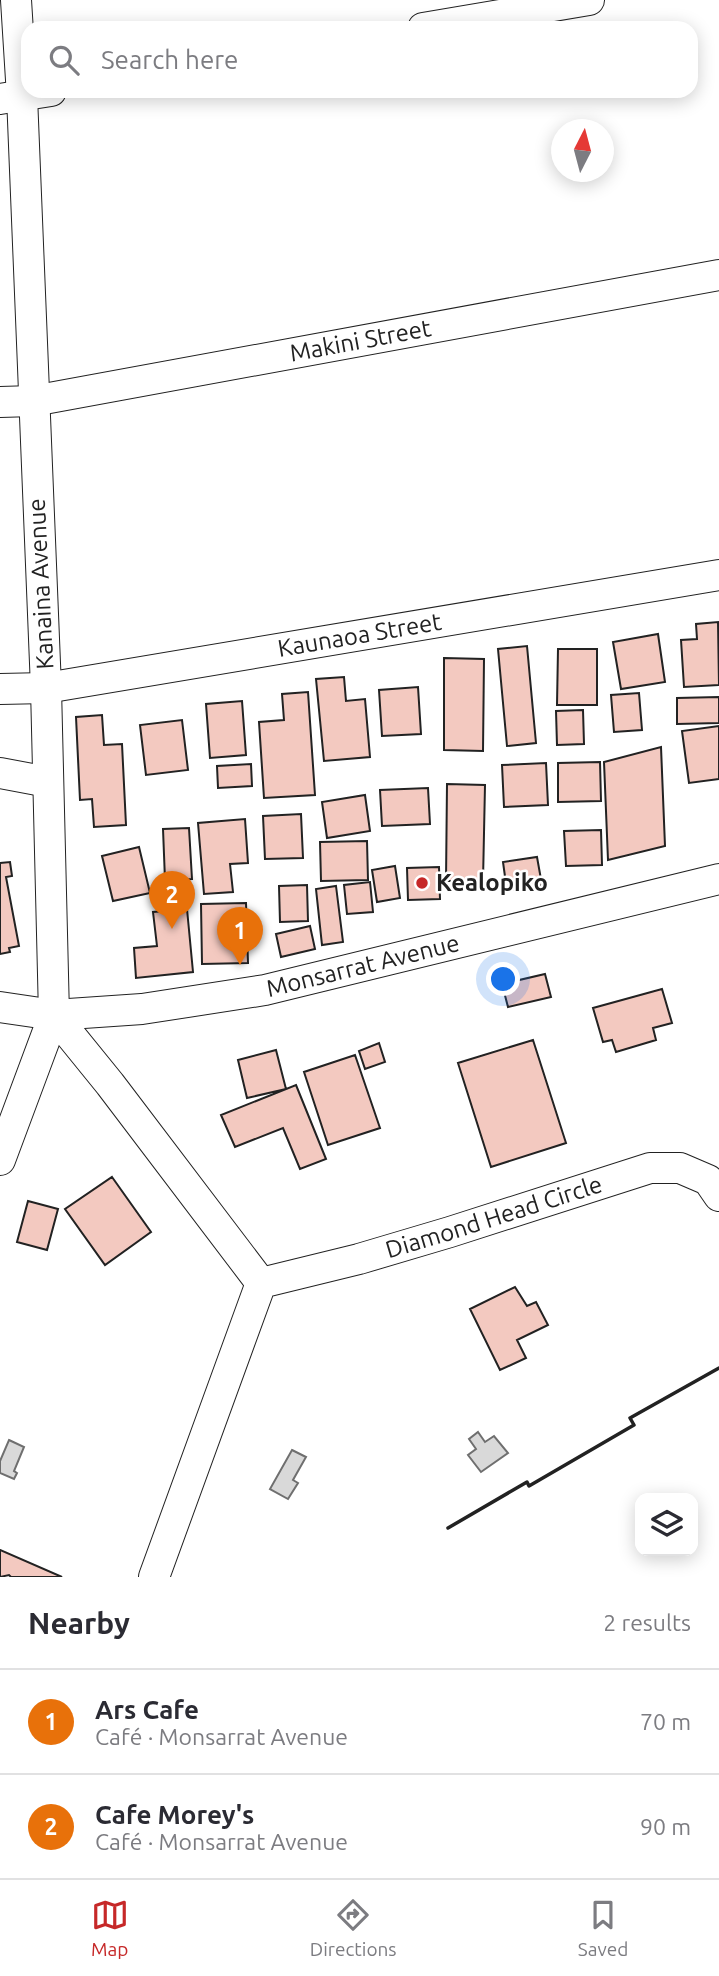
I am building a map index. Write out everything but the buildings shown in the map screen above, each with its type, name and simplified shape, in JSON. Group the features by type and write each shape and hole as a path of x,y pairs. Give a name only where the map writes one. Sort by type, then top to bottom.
{"street":[{"name":"Kanaina Avenue","path":"16,0 21,59"},
{"path":"464,21 589,0"},
{"name":"Kanaina Avenue","path":"0,1160 54,1015 46,688 33,401 24,98"},
{"name":"Makini Street","path":"0,402 33,401 719,275"},
{"name":"Kaunaoa Street","path":"0,689 46,688 719,575"},
{"path":"0,772 48,782"},
{"name":"Monsarrat Avenue","path":"0,1007 54,1015 142,1009 265,990 719,879"},
{"path":"54,1015 110,1084 261,1283 154,1577"},
{"name":"Diamond Head Circle","path":"261,1283 385,1252 650,1168 680,1168 708,1180 719,1196"}],"shaded area":[{"path":"478,1432 485,1442 494,1436 508,1453 481,1472 468,1455 476,1449 469,1439"},
{"path":"9,1440 24,1447 14,1471 17,1473 14,1479 0,1473 0,1461"},
{"path":"292,1450 306,1457 293,1480 298,1483 288,1499 270,1489"}],"wall":[{"path":"448,1528 527,1482 529,1486 634,1425 630,1418 719,1368"}],"place":[{"name":"Kealopiko","path":"422,883"},
{"name":"Cafe Morey's","path":"172,929"},
{"name":"Ars Cafe","path":"240,965"}]}
